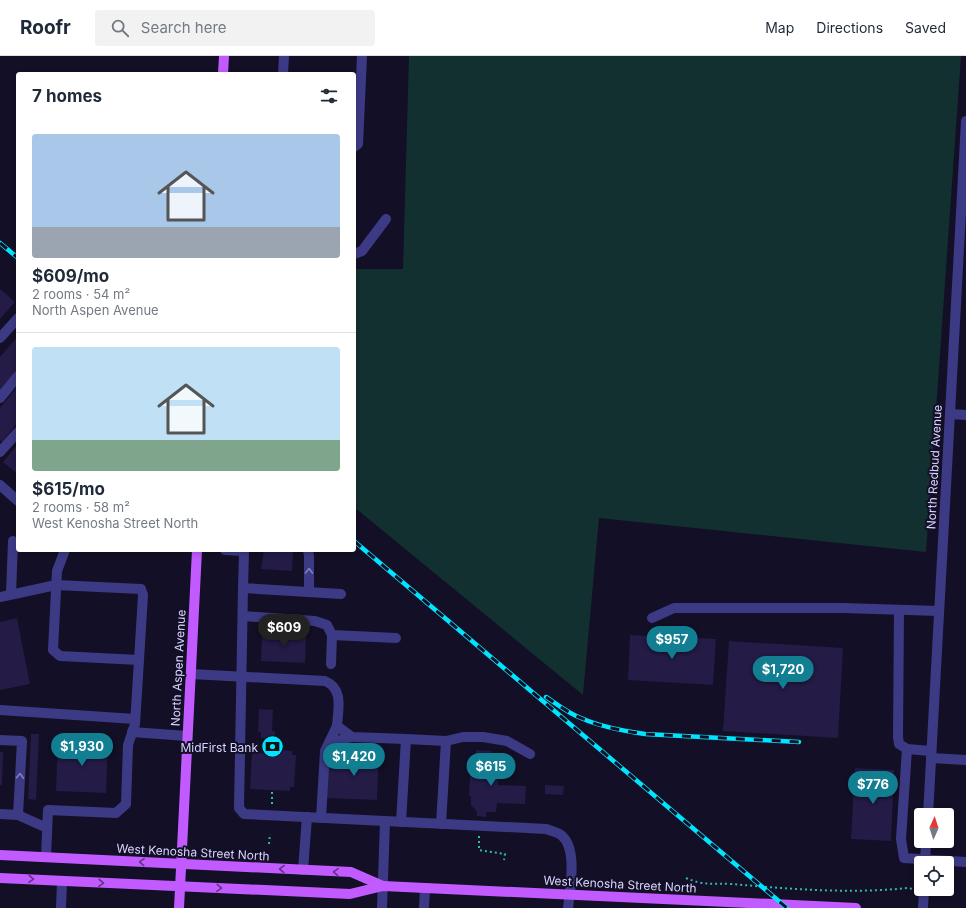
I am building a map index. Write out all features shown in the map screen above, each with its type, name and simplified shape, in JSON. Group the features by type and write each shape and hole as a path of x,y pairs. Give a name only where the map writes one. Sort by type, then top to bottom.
{"main road":[{"path":"224,56 224,72"},
{"name":"North Aspen Avenue","path":"179,908 197,552"},
{"name":"West Kenosha Street North","path":"0,855 181,865 351,872 383,886"},
{"name":"West Kenosha Street North","path":"0,878 350,894 383,886 569,895 726,905 856,908"}],"street":[{"path":"283,72 284,56"},
{"path":"356,145 362,56"},
{"name":"North Redbud Avenue","path":"928,808 950,414 963,250 966,121"},
{"path":"356,253 362,251 386,219"},
{"path":"0,338 16,320"},
{"path":"0,398 16,378"},
{"path":"950,414 966,415"},
{"path":"0,452 16,434"},
{"path":"0,485 16,498"},
{"path":"11,594 13,540"},
{"path":"63,552 57,571 53,650 60,656 139,660"},
{"path":"245,552 240,808 244,814 546,829 561,835 568,843 571,855 568,908"},
{"path":"308,552 309,592"},
{"path":"0,597 56,585 141,589 143,595 135,719 128,746 126,804 116,813 48,810 46,857"},
{"path":"244,588 341,594"},
{"path":"652,618 674,608 843,608 939,611"},
{"path":"899,610 899,744 907,749 931,755 966,760"},
{"path":"243,616 315,621 327,625 332,635 331,664"},
{"path":"332,635 396,638"},
{"path":"191,674 325,681 337,690 337,726 325,751 321,818"},
{"path":"0,710 135,719"},
{"path":"337,726 352,737"},
{"path":"132,732 187,736"},
{"path":"329,743 352,737 446,741 463,737 483,737 507,740 530,754"},
{"path":"401,822 406,739"},
{"path":"0,740 22,741 18,815"},
{"path":"442,824 446,741"},
{"path":"907,749 901,839 904,858 914,860"},
{"path":"0,814 18,815 47,828"},
{"path":"303,870 307,817"},
{"path":"382,908 385,821"},
{"path":"954,862 966,862"},
{"path":"61,908 62,881"},
{"path":"424,908 425,888"},
{"path":"923,908 924,896"}],"path":[{"path":"271,809 272,791"},
{"path":"480,826 479,850 505,854 504,860"},
{"path":"269,844 270,834"},
{"path":"686,878 711,885 731,884 847,892 914,889"}],"green space":[{"path":"409,56 961,56 926,552 599,518 583,695 356,509 356,269 403,269"}],"building":[{"path":"0,289 15,302 0,319"},
{"path":"16,338 16,374 0,393 0,357"},
{"path":"16,388 16,424 2,442 0,440 0,408"},
{"path":"16,446 16,472 3,462"},
{"path":"264,552 293,552 292,571 261,569"},
{"path":"17,618 30,684 0,690 0,622"},
{"path":"262,632 306,634 305,663 261,661"},
{"path":"630,635 716,639 713,685 628,680"},
{"path":"729,641 843,648 838,738 723,731"},
{"name":"MidFirst Bank","path":"259,709 273,710 272,731 275,731 275,743 283,744 282,750 292,751 292,755 296,755 294,787 290,787 290,791 250,789 252,752 263,753 264,738 261,738 261,732 258,732"},
{"path":"31,734 39,734 36,800 28,799"},
{"path":"58,741 108,743 106,793 56,791"},
{"path":"358,749 379,750 377,800 326,798 328,759 357,761"},
{"path":"476,750 492,751 491,769 499,769 498,785 526,786 525,804 497,803 496,812 486,812 486,817 477,816 477,812 471,805 471,796 469,796 471,760 476,760"},
{"path":"0,752 3,752 2,785 0,785"},
{"path":"855,768 894,770 891,841 851,839"},
{"path":"545,785 564,786 563,795 545,794"}],"railway":[{"path":"0,243 16,256"},
{"path":"356,543 787,908"},
{"path":"546,697 576,716 604,726 629,732 799,742"}],"place":[{"name":"MidFirst Bank","path":"273,747"}]}
